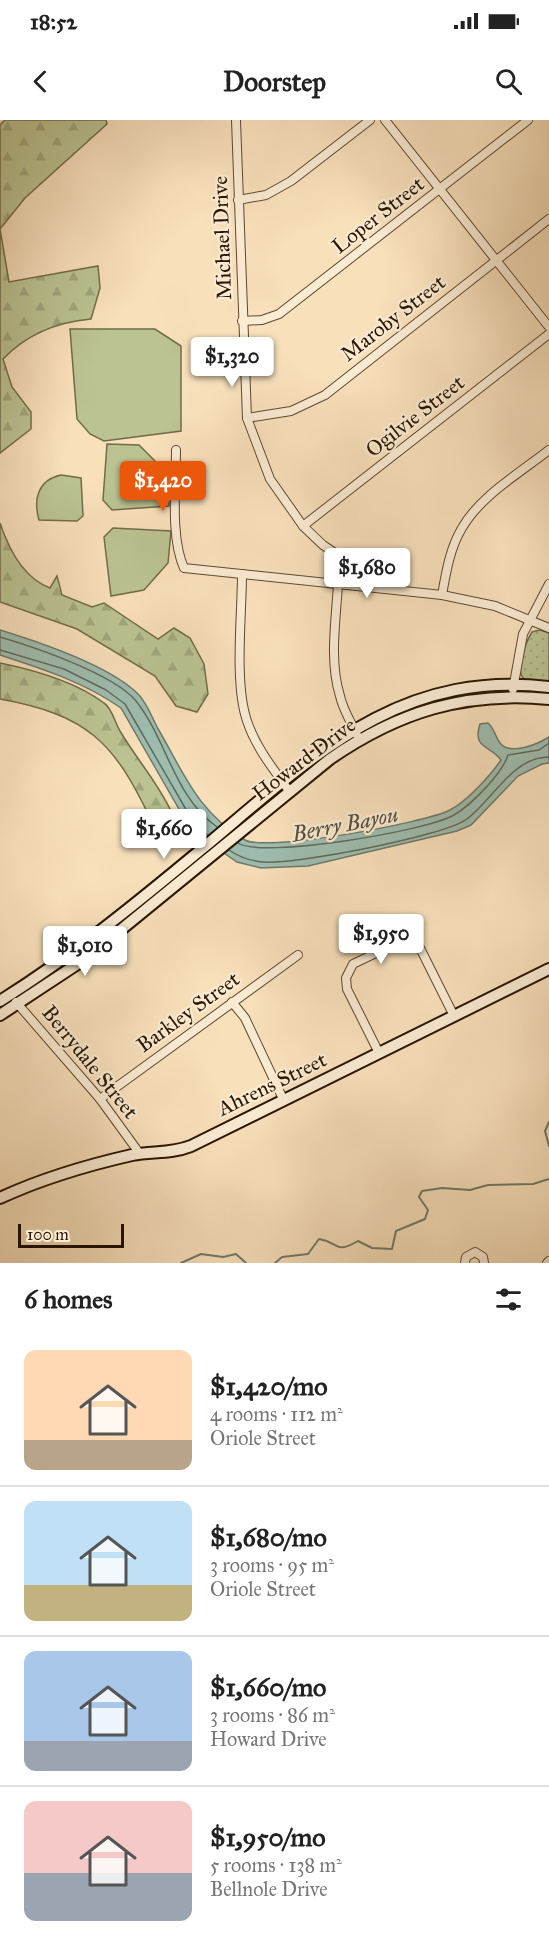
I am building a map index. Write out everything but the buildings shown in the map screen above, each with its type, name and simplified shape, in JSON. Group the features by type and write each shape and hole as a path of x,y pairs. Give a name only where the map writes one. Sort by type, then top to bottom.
{"main road":[{"name":"Howard Drive","path":"0,1015 9,1000 77,950 283,782 354,728 410,702 433,695 514,685 549,687"},
{"path":"433,695 436,706"},
{"name":"Howard Drive","path":"9,1000 85,959 290,792 359,739 404,717 436,706 464,700 549,699"},
{"path":"151,889 159,898"},
{"path":"77,950 85,959"},
{"name":"Ahrens Street","path":"0,1198 24,1187 140,1154 178,1151 549,969"}],"street":[{"name":"Michael Drive","path":"237,120 247,418 270,478 303,526 323,545 385,587"},
{"path":"238,200 266,195 291,181 370,120"},
{"path":"385,120 549,327"},
{"name":"Loper Street","path":"242,321 262,320 279,314 528,120"},
{"name":"Maroby Street","path":"247,418 291,411 325,395 549,219"},
{"name":"Ogilvie Street","path":"303,526 549,334"},
{"path":"176,450 176,522 180,560 184,568 385,587 442,595 495,606 549,628"},
{"path":"442,595 447,565 462,527 483,501 549,450"},
{"path":"242,574 242,699 247,721 265,759 290,792"},
{"path":"338,584 335,654 337,684 359,739"},
{"path":"512,698 519,649 529,621 549,584"},
{"path":"379,1053 347,989 346,978 353,964 399,942 410,943 420,948 454,1016"},
{"name":"Barkley Street","path":"100,1099 298,955"},
{"name":"Berrydale Street","path":"9,1000 100,1099 140,1154"},
{"path":"232,1002 245,1018 284,1101"},
{"path":"465,1263 466,1257 475,1252 483,1257 484,1263"}],"green space":[{"path":"5,120 106,120 107,124 25,198 0,229 0,125"},
{"path":"0,229 9,282 98,266 100,288 91,319 55,326 32,336 3,359 12,387 31,412 31,429 0,453"},
{"path":"70,329 155,329 181,346 181,431 104,441 90,434 77,419"},
{"path":"107,444 139,445 168,474 169,506 112,510 103,500"},
{"path":"61,475 81,478 83,516 77,521 39,520 37,498 39,492 47,481"},
{"path":"0,523 18,562 40,583 50,588 57,576 62,595 92,607 104,603 158,639 174,628 190,638 204,664 208,694 197,712 176,706 155,676 77,629 0,602"},
{"path":"113,528 171,531 168,563 144,590 111,596 104,537"},
{"path":"540,630 549,633 549,683 527,681 521,675 524,649 532,632"},
{"path":"0,663 27,669 68,683 107,705 120,731 172,813 161,829 151,820 124,770 95,736 56,714 0,699"}],"water":[{"path":"0,630 74,656 127,684 147,706 184,775 203,804 229,829 245,840 259,843 312,839 410,822 450,810 477,788 501,760 480,742 478,732 480,724 488,723 500,743 510,749 524,748 549,737 549,763 518,776 471,825 457,831 308,866 261,868 237,862 191,830 121,708 78,683 0,655"}],"waterway":[{"path":"549,1122 545,1131 549,1146"},
{"path":"275,1263 282,1257 308,1254 319,1239 341,1247 358,1241 372,1248 392,1249 396,1231 425,1219 428,1210 419,1197 422,1191 442,1188 470,1190 488,1185 533,1184 549,1179"},
{"path":"181,1263 201,1254 223,1257 236,1254 246,1263"}],"water label":[{"name":"Berry Bayou","path":"345,824"}]}
